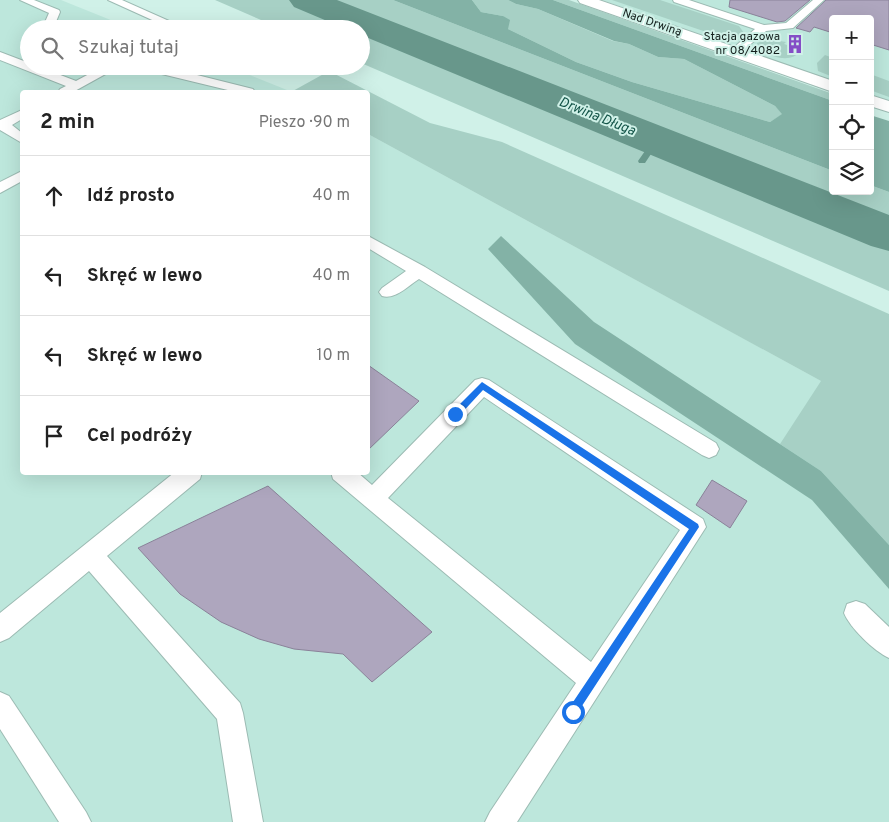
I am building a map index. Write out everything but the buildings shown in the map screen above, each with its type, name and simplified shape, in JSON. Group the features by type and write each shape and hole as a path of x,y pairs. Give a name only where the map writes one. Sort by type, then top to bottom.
{"street":[{"name":"Nad Drwiną","path":"585,0 829,86"},
{"path":"874,101 889,107"}],"lane":[{"path":"25,0 55,12 51,20"},
{"path":"113,0 161,20"},
{"path":"678,0 763,28 789,26 819,0"},
{"path":"735,52 763,28"},
{"path":"0,56 20,63"},
{"path":"50,75 77,86"},
{"path":"68,90 97,75"},
{"path":"181,75 241,90"},
{"path":"20,115 1,125 20,138"},
{"path":"0,188 20,176"},
{"path":"370,242 709,449"},
{"path":"388,292 419,271"},
{"path":"374,499 482,386 695,527 500,822"},
{"path":"0,629 188,475"},
{"path":"345,475 594,680"},
{"path":"91,555 230,713 248,822"},
{"path":"856,613 889,645"},
{"path":"0,704 76,822"}],"shaded area":[{"path":"0,0 61,0 111,20 20,20 20,75 250,75 287,90 20,90 20,475 370,475 370,135 889,418 889,822 0,822"},
{"path":"215,0 393,0 829,169 829,195 874,195 874,186 889,192 889,291 370,67 370,20 261,20"},
{"path":"393,0 472,0 481,12 503,16 510,20 508,29 576,62 632,82 770,122 782,114 775,106 684,59 658,57 538,9 516,4 508,0 553,0 829,100 829,169"},
{"path":"472,0 508,0 516,4 538,9 613,41 629,44 658,57 684,59 775,106 783,114 770,122 632,82 576,62 508,29 503,16 481,12"},
{"path":"553,0 569,0 829,93 829,100"},
{"path":"602,0 889,0 889,101 874,95 874,15 829,15 829,80"},
{"path":"612,0 660,0 739,26 744,33 740,38 727,39"},
{"path":"768,39 786,42 784,44 802,50 792,57 781,58 757,50 757,43"},
{"path":"825,55 829,56 829,75 818,71 817,63"},
{"path":"322,75 337,75 366,90 295,90"},
{"path":"874,75 889,81 889,97 874,91"},
{"path":"370,92 430,123 502,142 889,314 889,545 821,471 780,444 821,381 370,135"},
{"path":"874,116 889,121 889,192 874,186"},
{"path":"501,236 594,322 821,471 889,545 889,589 812,500 575,344 488,249"}],"waterway":[{"name":"Drwina Długa","path":"306,0 356,20"},
{"name":"Drwina Długa","path":"370,26 889,234"},
{"path":"642,161 649,151 652,139"}],"place":[{"name":"Stacja gazowa nr 08/4082","path":"795,44"}],"route":[{"path":"455,414 482,386 695,527 573,712"}]}
